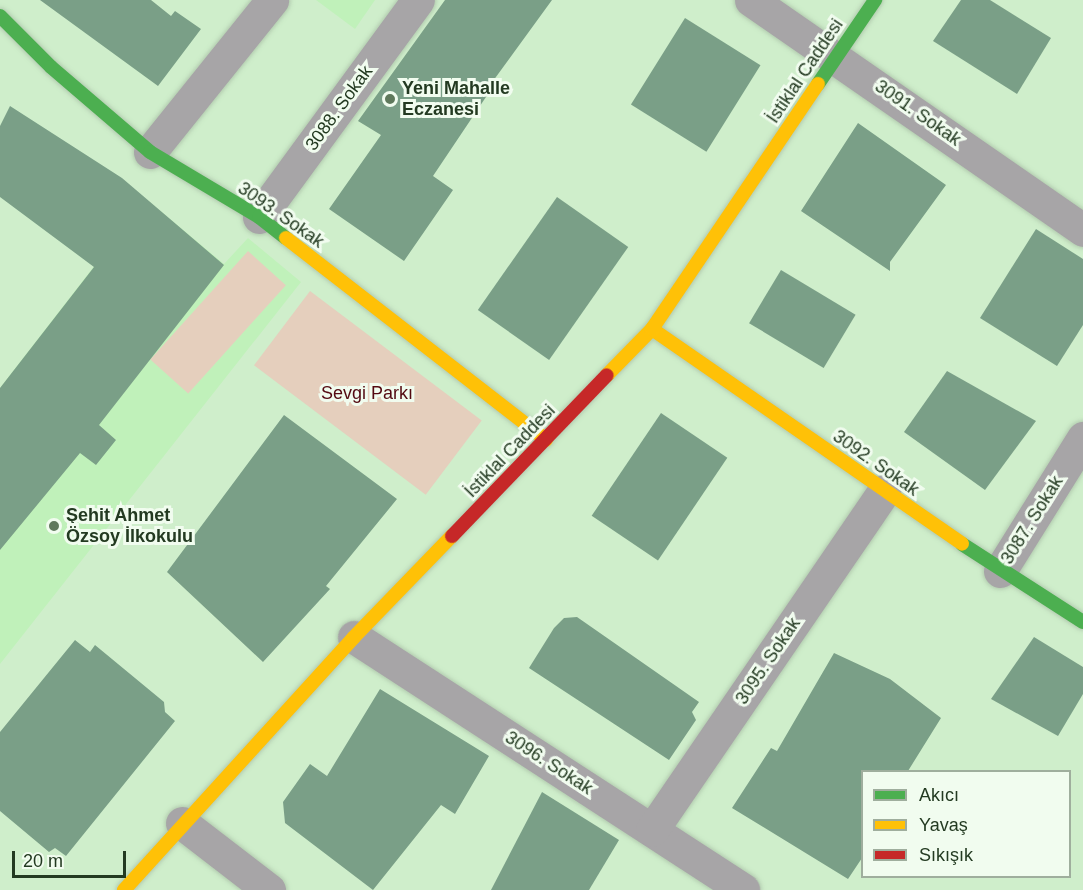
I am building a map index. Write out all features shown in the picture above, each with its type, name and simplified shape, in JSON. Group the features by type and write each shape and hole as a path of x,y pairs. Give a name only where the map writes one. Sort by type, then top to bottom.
{"street":[{"path":"150,152 272,0"},
{"name":"3088. Sokak","path":"259,217 418,0"},
{"name":"3091. Sokak","path":"751,0 837,56 1083,230"},
{"name":"İstiklal Caddesi","path":"124,890 182,823 354,637 651,329 876,0"},
{"name":"3093. Sokak","path":"0,16 51,67 150,152 259,217 546,440"},
{"name":"3092. Sokak","path":"651,329 1000,571 1083,622"},
{"name":"3087. Sokak","path":"1000,571 1083,438"},
{"name":"3095. Sokak","path":"652,830 884,491"},
{"name":"3096. Sokak","path":"354,637 743,890"},
{"path":"182,823 269,890"}],"shaded area":[{"path":"316,0 375,0 355,29"},
{"name":"Şehit Ahmet Özsoy İlkokulu","path":"146,199 224,264 248,238 301,282 0,664 0,388"}],"green space":[{"path":"248,251 286,285 188,394 150,359"},
{"name":"Sevgi Parkı","path":"310,291 482,420 426,495 254,365"}],"building":[{"path":"40,0 151,0 171,16 175,11 201,29 158,86"},
{"path":"445,0 552,0 485,92 488,94 433,176 453,190 404,261 329,209 381,135 358,121"},
{"path":"961,0 990,0 1051,38 1017,94 933,41"},
{"path":"685,18 760,65 706,152 631,105"},
{"path":"10,106 122,178 224,265 99,425 116,440 96,465 80,453 0,550 0,388 94,267 0,197 0,126"},
{"path":"858,123 946,185 890,262 890,271 801,211"},
{"path":"557,197 628,247 549,360 478,310"},
{"path":"1036,229 1083,259 1083,325 1057,366 980,318"},
{"path":"781,270 856,315 824,368 749,323"},
{"path":"947,371 1036,421 985,490 904,432"},
{"path":"661,413 727,458 658,561 592,516"},
{"path":"284,415 397,499 326,586 330,589 263,662 167,572"},
{"path":"577,617 699,702 692,712 696,720 669,760 529,668 554,628 564,618"},
{"path":"1034,637 1083,667 1083,694 1058,736 991,699"},
{"path":"75,640 90,652 95,645 164,702 165,712 175,721 66,856 55,848 49,852 0,811 0,732"},
{"path":"834,653 890,679 941,718 909,770 861,770 861,860 848,879 732,808 771,748 777,751"},
{"path":"380,689 489,756 455,814 441,805 373,890 285,823 283,802 310,764 327,776"},
{"path":"542,792 619,840 589,890 491,890"}],"traffic: fast":[{"path":"818,84 875,0"},
{"path":"0,16 51,67 150,152 259,217 286,238"},
{"path":"962,544 1083,622"}],"traffic: slow":[{"path":"607,375 652,329 818,84"},
{"path":"286,238 546,440"},
{"path":"652,329 962,544"},
{"path":"124,890 354,637 452,536"}],"traffic: jam":[{"path":"452,536 607,375"}],"place":[{"name":"Yeni Mahalle Eczanesi","path":"390,99"},
{"name":"Şehit Ahmet Özsoy İlkokulu","path":"54,526"}]}
